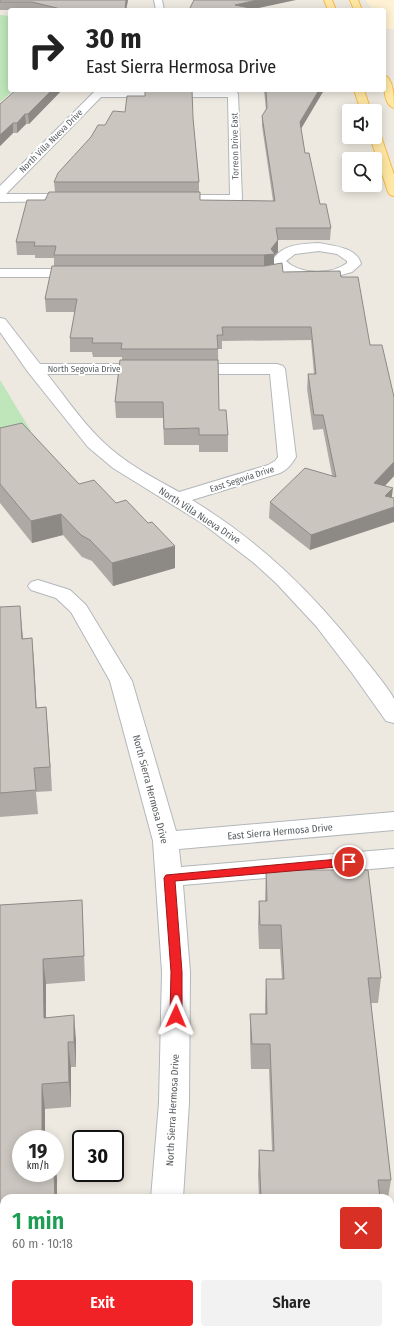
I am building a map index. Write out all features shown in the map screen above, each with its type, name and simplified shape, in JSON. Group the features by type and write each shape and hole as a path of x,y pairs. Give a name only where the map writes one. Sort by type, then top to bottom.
{"main road":[{"path":"386,83 394,105"},
{"path":"360,92 364,104"},
{"path":"378,144 394,192"}],"street":[{"name":"Torreon Drive East","path":"100,92 233,94 236,199 157,199"},
{"name":"North Villa Nueva Drive","path":"0,193 100,92"},
{"path":"0,198 86,198"},
{"path":"240,273 264,274 288,270"},
{"path":"0,273 96,273"},
{"name":"North Villa Nueva Drive","path":"0,322 34,369 99,448 121,465 206,516 273,569 308,605 342,644 366,675 394,716"},
{"name":"North Segovia Drive","path":"34,369 277,369"},
{"name":"East Segovia Drive","path":"177,499 274,469 286,461 287,457 277,369"},
{"name":"North Sierra Hermosa Drive","path":"38,586 63,594 79,609 121,681 166,841 176,972 174,1103 167,1194"},
{"name":"East Sierra Hermosa Drive","path":"166,841 394,821"},
{"path":"170,878 394,858"}],"shaded area":[{"path":"365,0 394,0 394,29 386,29 386,8 372,8"}],"green space":[{"path":"0,15 8,16 8,92 12,92 0,102"},
{"path":"0,380 31,431 0,439"}],"building":[{"path":"0,0 126,0 125,8 57,8 32,2 0,2"},
{"path":"194,0 257,0 235,5 250,8 190,8"},
{"path":"14,92 50,92 28,114 25,114 17,123 13,123 0,135 0,104"},
{"path":"145,92 192,92 199,182 54,182 58,173 91,137 98,125 105,125 113,111 125,112 127,96 145,96"},
{"path":"266,92 318,92 300,122 305,153 309,153 320,204 326,204 331,228 276,228 278,240 271,249 275,254 264,255 54,255 56,246 34,246 35,242 16,242 27,200 45,200 49,192 200,192 200,200 275,201 262,116 267,108"},
{"path":"282,263 283,272 340,271 341,277 358,277 370,345 382,345 394,397 394,462 374,483 393,488 385,496 394,498 394,507 311,535 270,502 305,468 336,477 323,415 314,415 308,374 316,374 311,327 222,327 223,335 217,335 218,349 121,349 122,343 92,343 93,338 70,338 77,299 45,299 52,266 264,266"},
{"path":"120,360 218,360 219,410 226,410 228,435 199,435 199,428 164,429 163,402 115,402"},
{"path":"22,423 79,484 94,480 116,503 126,500 148,523 152,522 175,546 112,563 90,540 81,535 61,514 31,521 0,484 0,428"},
{"path":"20,606 22,639 32,638 36,708 46,707 50,767 34,768 36,790 0,793 0,607"},
{"path":"266,870 368,870 381,978 368,978 391,1180 378,1180 380,1194 261,1194 259,1150 274,1151 270,1044 252,1044 250,1014 267,1014 266,979 284,979 281,925 260,925 259,901 267,901"},
{"path":"82,900 84,956 43,959 44,1018 74,1015 74,1042 68,1042 69,1082 42,1084 42,1130 12,1130 12,1182 54,1182 55,1194 0,1194 0,905"}],"route":[{"path":"176,1016 176,972 170,878 349,862"}]}
